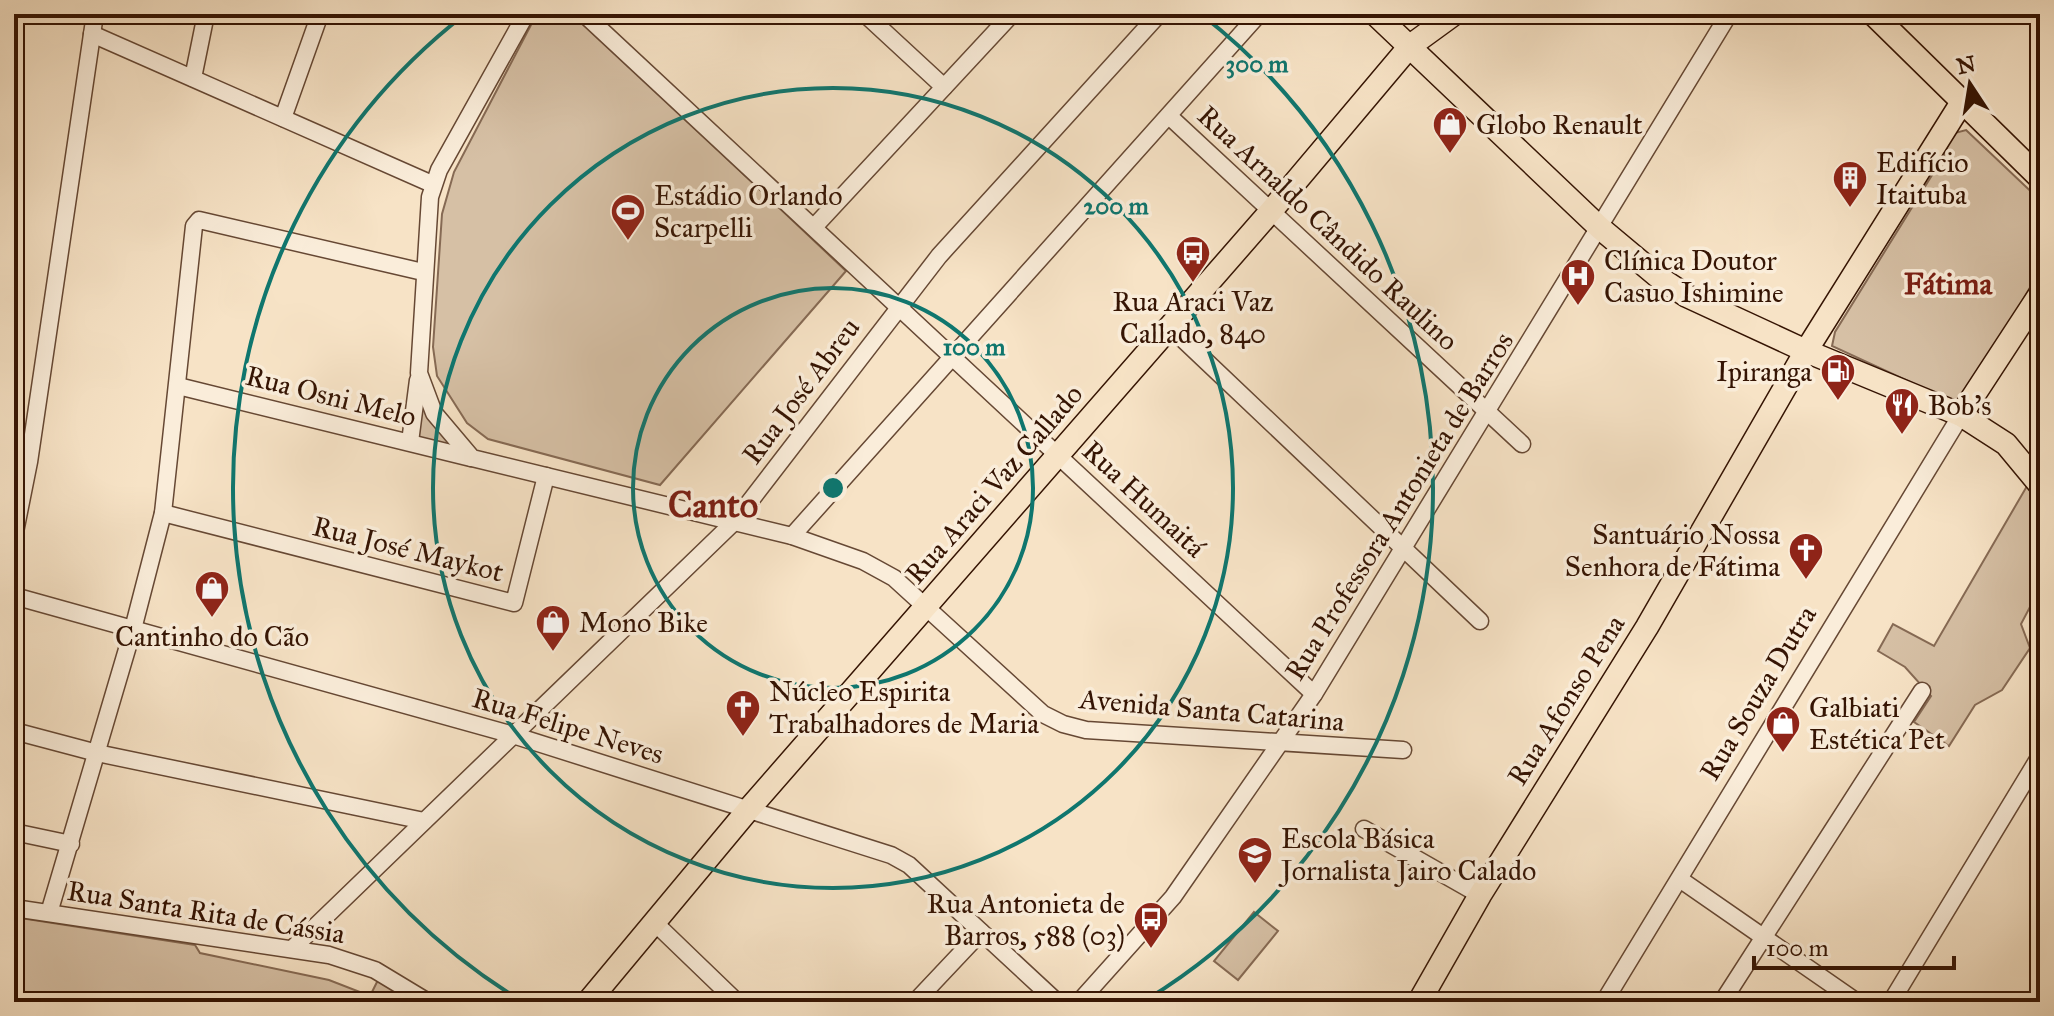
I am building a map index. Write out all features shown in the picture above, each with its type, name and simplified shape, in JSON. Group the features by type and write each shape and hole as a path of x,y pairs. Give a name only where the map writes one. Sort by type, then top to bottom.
{"main road":[{"path":"1375,14 1600,228 1661,279 1687,296 1806,351 1961,415 2006,444 2040,485"},
{"name":"Rua Araci Vaz Callado","path":"588,1002 748,810 1271,211 1410,46 1454,14"},
{"path":"1873,14 2040,178"},
{"name":"Rua Afonso Pena","path":"1419,1002 1480,895 1647,627 1806,351 1962,102"},
{"name":"Rua Souza Dutra","path":"1961,415 2040,294"}],"street":[{"path":"14,537 29,462 95,14"},
{"path":"193,78 206,14"},
{"path":"283,118 320,14"},
{"path":"410,442 419,373 423,272 432,184 526,14"},
{"name":"Rua Humaitá","path":"584,14 1314,694"},
{"path":"865,14 944,87"},
{"path":"815,226 1012,14"},
{"name":"Rua José Abreu","path":"292,949 734,522 899,305 990,196 1159,14"},
{"path":"792,536 1259,14"},
{"name":"Rua Professora Antonieta de Barros","path":"1079,1002 1173,897 1314,694 1729,14"},
{"path":"92,34 432,184"},
{"name":"Rua Arnaldo Cândido Raulino","path":"1169,116 1522,444"},
{"path":"49,913 133,629 163,513 194,226 199,220 423,272"},
{"path":"1170,327 1480,621"},
{"path":"419,373 434,413 472,458"},
{"name":"Rua Osni Melo","path":"178,386 472,458"},
{"name":"Rua Souza Dutra","path":"1604,1002 1961,415"},
{"name":"Avenida Santa Catarina","path":"472,458 792,536 878,568 927,607 1043,714 1063,724 1086,730 1403,750"},
{"name":"Rua José Maykot","path":"163,513 514,603 546,476"},
{"name":"Rua Felipe Neves","path":"14,596 513,735 891,855 909,865 1057,1002"},
{"path":"1722,1002 1922,691"},
{"path":"14,731 97,753 424,821"},
{"path":"1891,1002 2040,756"},
{"path":"1364,829 1480,895"},
{"path":"14,832 71,844"},
{"path":"1681,880 1857,1002"},
{"name":"Rua Santa Rita de Cássia","path":"14,908 292,949 375,970 428,1002"},
{"path":"656,924 737,1002"},
{"path":"915,1002 981,932"}],"shaded area":[{"name":"Estádio Orlando Scarpelli","path":"550,14 571,14 587,26 846,271 660,485 488,439 467,423 437,376 433,347 442,214 454,172 532,23"},
{"path":"1966,130 2040,200 2040,270 1962,406 1832,346 1835,332 1945,154 1951,134"},
{"path":"420,405 456,450 415,439"},
{"path":"2027,486 2040,505 2040,588 2021,624 2030,648 2002,690 1975,705 1949,746 1914,722 1931,696 1905,667 1878,651 1893,624 1934,646"},
{"path":"1254,912 1278,931 1238,980 1214,961"},
{"path":"14,917 195,945 200,953 329,980 370,996 378,980 412,1002 14,1002"}],"place":[{"name":"Globo Renault","path":"1450,155"},
{"name":"Edifício Itaituba","path":"1850,209"},
{"name":"Estádio Orlando Scarpelli","path":"628,242"},
{"name":"Rua Araci Vaz Callado, 840","path":"1193,284"},
{"name":"Clínica Doutor Casuo Ishimine","path":"1578,307"},
{"name":"Ipiranga","path":"1838,402"},
{"name":"Bob's","path":"1902,436"},
{"name":"Santuário Nossa Senhora de Fátima","path":"1806,581"},
{"name":"Cantinho do Cão","path":"212,619"},
{"name":"Mono Bike","path":"553,653"},
{"name":"Núcleo Espirita Trabalhadores de Maria","path":"743,738"},
{"name":"Galbiati Estética Pet","path":"1783,754"},
{"name":"Escola Básica Jornalista Jairo Calado","path":"1255,885"},
{"name":"Rua Antonieta de Barros, 588 (03)","path":"1151,950"}],"district":[{"name":"Fátima","path":"1948,284"},
{"name":"Canto","path":"713,505"}]}
